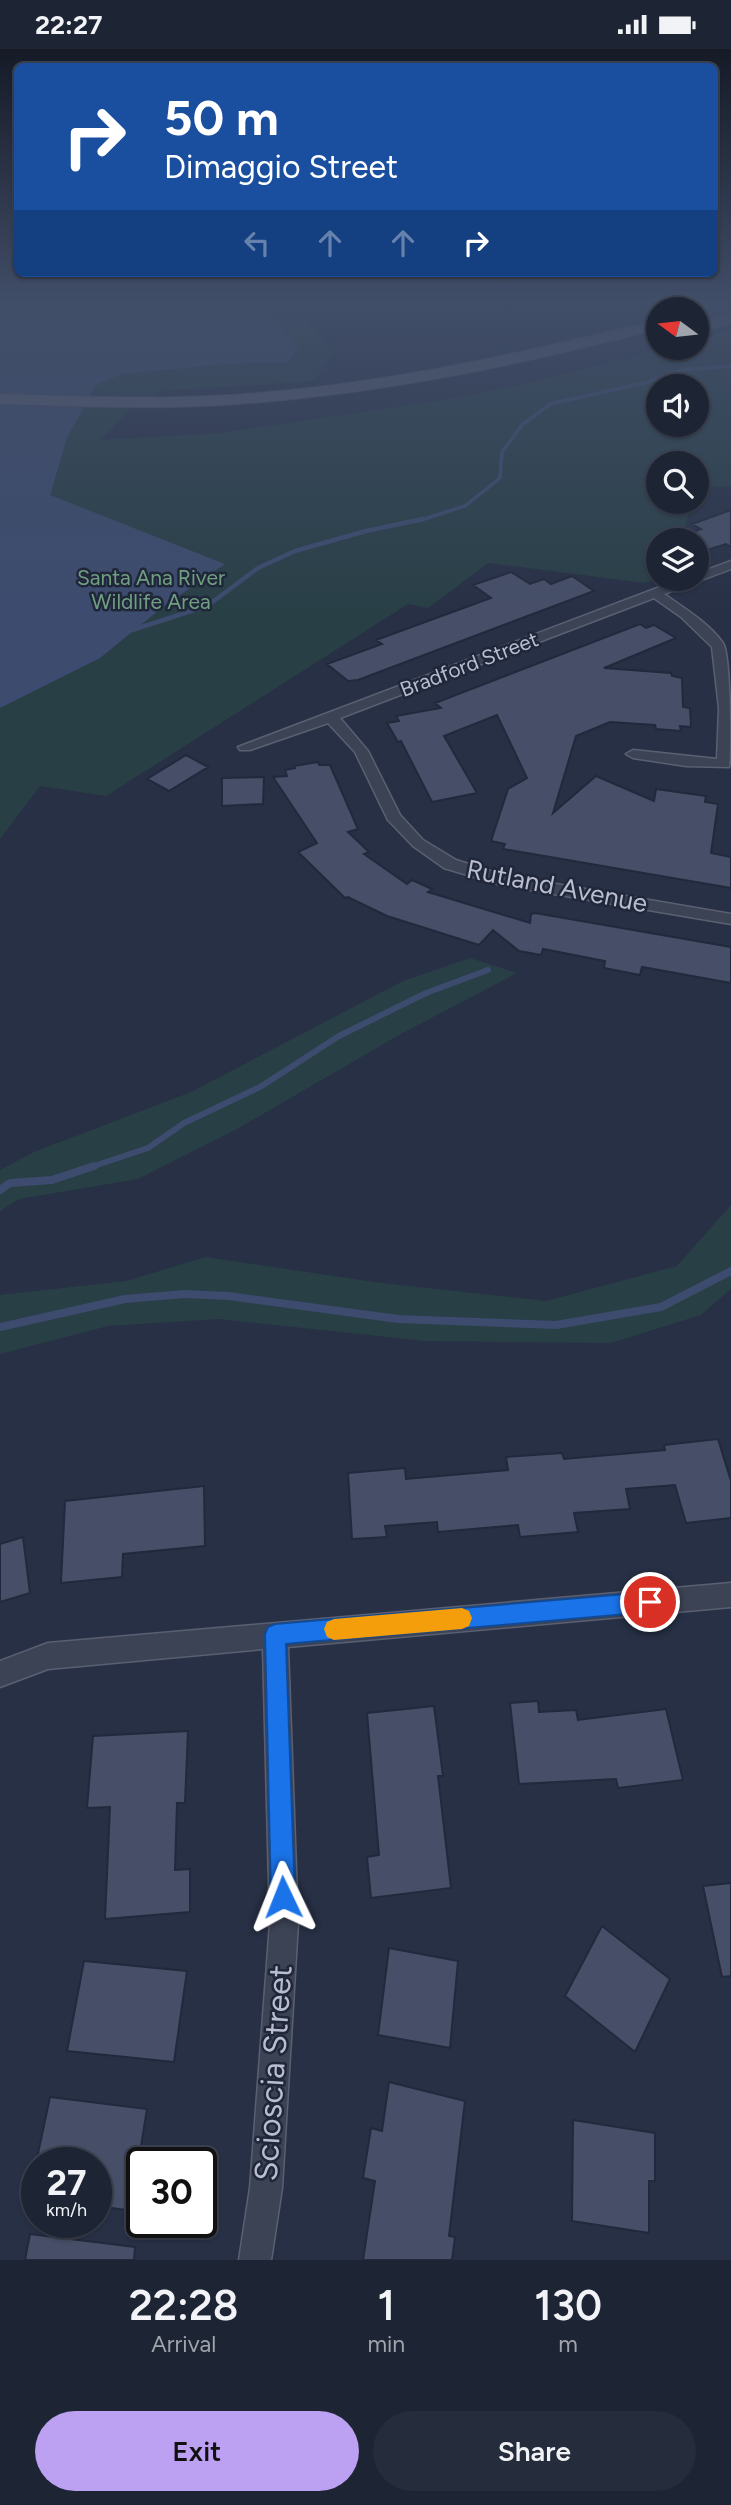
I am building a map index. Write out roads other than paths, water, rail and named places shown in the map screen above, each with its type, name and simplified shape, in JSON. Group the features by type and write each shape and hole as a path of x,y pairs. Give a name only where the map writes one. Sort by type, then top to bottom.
{"main road":[{"path":"108,406 151,409 177,406"},
{"path":"15,417 231,406"}],"street":[{"name":"Bradford Street","path":"709,574 731,565"},
{"name":"Bradford Street","path":"245,747 664,591"},
{"path":"633,754 686,762 724,764 726,708 718,646 685,614 656,594"},
{"name":"Rutland Avenue","path":"331,717 361,751 393,817 418,843 450,864 501,880 731,919"},
{"path":"0,1674 48,1656 731,1595"},
{"name":"Scioscia Street","path":"255,2260 266,2188 284,1923 275,1634"}],"water":[{"path":"0,406 84,406 67,438 50,495 225,564 164,606 100,658 0,708"}],"waterway":[{"path":"418,521 465,506 500,478 502,452 522,425 547,406"},
{"path":"129,631 207,606 258,568 295,551 366,531 423,519"},
{"path":"0,1190 10,1183 52,1180 148,1148 184,1123 260,1087 339,1036 426,993 488,970"},
{"path":"0,1327 125,1299 185,1294 228,1296 398,1319 556,1325 661,1307 731,1271"}],"park label":[{"name":"Santa Ana River Wildlife Area","path":"151,589"}]}
